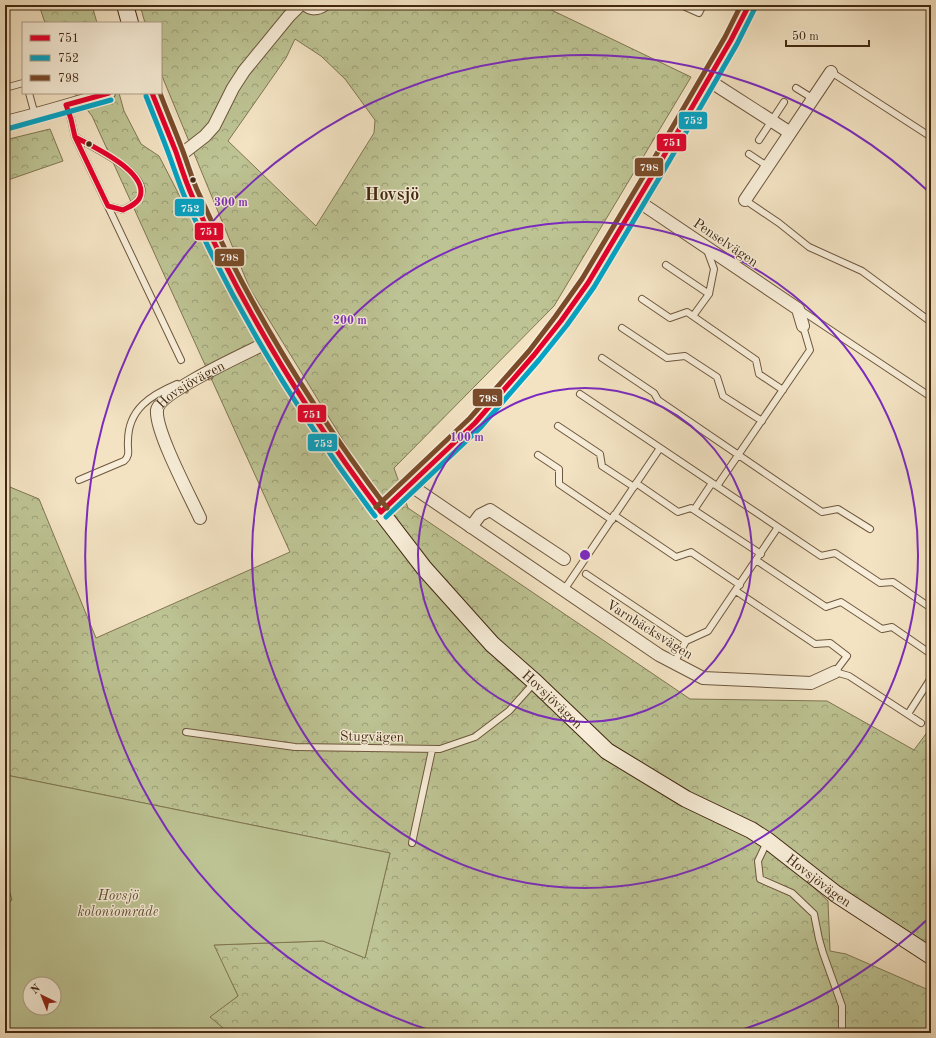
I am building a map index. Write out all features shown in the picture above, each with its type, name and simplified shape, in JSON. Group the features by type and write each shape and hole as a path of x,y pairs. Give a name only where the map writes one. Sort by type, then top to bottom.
{"street":[{"path":"125,5 130,22"},
{"path":"178,157 205,136 214,126 244,71 289,16 300,5"},
{"path":"306,5 309,8 317,9 324,5"},
{"path":"381,512 475,423 534,356 561,321 588,283 638,200 731,40 749,5"},
{"path":"744,200 831,72"},
{"path":"708,80 789,132"},
{"path":"5,122 35,115 104,94"},
{"name":"Hovsjövägen","path":"152,94 192,196 222,258 268,342 306,406 360,485 424,568 492,644 535,682 607,751 686,799 751,830 768,841 836,894 931,956"},
{"name":"Penselvägen","path":"638,200 798,309"},
{"path":"798,309 803,326"},
{"name":"Hovsjövägen","path":"200,518 162,436 157,409 170,395 196,378 268,342"},
{"name":"Varnbäcksvägen","path":"410,485 659,655 703,678 811,683 835,672"},
{"path":"471,527 480,515 490,510 564,559"}],"lane":[{"path":"681,5 699,13 703,5"},
{"path":"831,72 931,136"},
{"path":"5,88 22,83"},
{"path":"796,88 812,98"},
{"path":"29,94 35,115"},
{"path":"759,140 784,102"},
{"path":"66,105 75,137 180,360"},
{"path":"75,137 127,168 140,181 142,190 140,197 132,205 123,210 108,206"},
{"path":"749,154 767,166"},
{"path":"744,200 779,223 809,247 862,271 931,322"},
{"path":"693,316 709,294 714,269 706,246"},
{"path":"666,265 709,294"},
{"path":"642,299 670,318 688,312 756,360 759,374 783,390"},
{"name":"Penselvägen","path":"798,309 931,397"},
{"path":"694,510 739,455 810,350 803,326"},
{"path":"622,328 668,358 685,356 717,377 723,396 762,421"},
{"path":"602,358 654,394 658,400 822,512 838,509 870,529"},
{"path":"79,480 124,461 127,458 129,455 128,441 132,420 144,402 162,391 196,378"},
{"path":"580,394 821,556 834,553 880,584 892,582 931,608"},
{"path":"558,426 600,454 602,466 678,512 691,508 760,554"},
{"path":"564,590 660,448"},
{"path":"538,455 559,469 559,484 676,557 691,552 740,585"},
{"path":"674,663 686,641 708,631 778,528"},
{"path":"756,560 826,607 841,602 882,629 892,627 931,654"},
{"path":"586,574 686,641"},
{"path":"736,591 815,644 830,643 847,656 835,672 849,676 921,723"},
{"path":"908,714 931,678"},
{"name":"Stugvägen","path":"186,732 296,747 440,749 475,737 509,710 535,682"},
{"path":"412,843 432,750"},
{"path":"768,841 758,861 760,879 792,893 814,914 823,953 842,1006 842,1033"}],"green space":[{"path":"39,5 92,5 97,22 45,22"},
{"path":"140,5 541,5 691,77 554,306 394,468 408,508 690,699 827,701 914,750 931,727 931,952 604,745 496,639 428,563 373,489 250,289 162,76 162,22 145,22","holes":["295,39 321,56 345,79 375,120 374,133 316,226 228,141 286,58"]},
{"path":"75,94 119,94 124,111 141,144 159,156 237,307 299,408 362,497 597,748 766,843 828,901 830,951 846,954 931,991 931,1033 229,1033 209,1017 238,996 213,945 323,941 365,958 390,853 6,775 5,777 5,485 39,499 96,638 290,552 92,116"},
{"path":"50,129 63,161 5,181 5,140"},
{"name":"Hovsjö koloniområde","path":"6,775 390,853 365,958 323,941 214,945 238,996 210,1017 229,1033 5,1033 5,905 12,900 5,875"},
{"path":"5,875 12,900 5,905"}],"transit line":[{"name":"798","path":"376,507 470,418 529,351 555,317 582,279 652,162 725,37 741,5"},
{"name":"751","path":"381,512 475,423 534,355 561,321 588,283 658,166 731,40 749,5"},
{"name":"752","path":"386,517 480,428 567,325 594,287 664,170 737,44 755,8"},
{"name":"751","path":"66,105 105,94"},
{"name":"751","path":"152,94 193,198 233,281 302,399 381,512"},
{"name":"798","path":"160,94 197,189 218,236 239,277 308,395 333,433 387,508"},
{"name":"752","path":"146,96 186,200 249,324 296,403 321,441 375,516"},
{"name":"752","path":"7,129 111,100"},
{"name":"751","path":"66,105 75,137"},
{"name":"751","path":"75,137 117,161 128,169 136,178 140,188 140,197 133,205 123,210 108,206 75,137"}],"district":[{"name":"Hovsjö","path":"392,194"}]}
